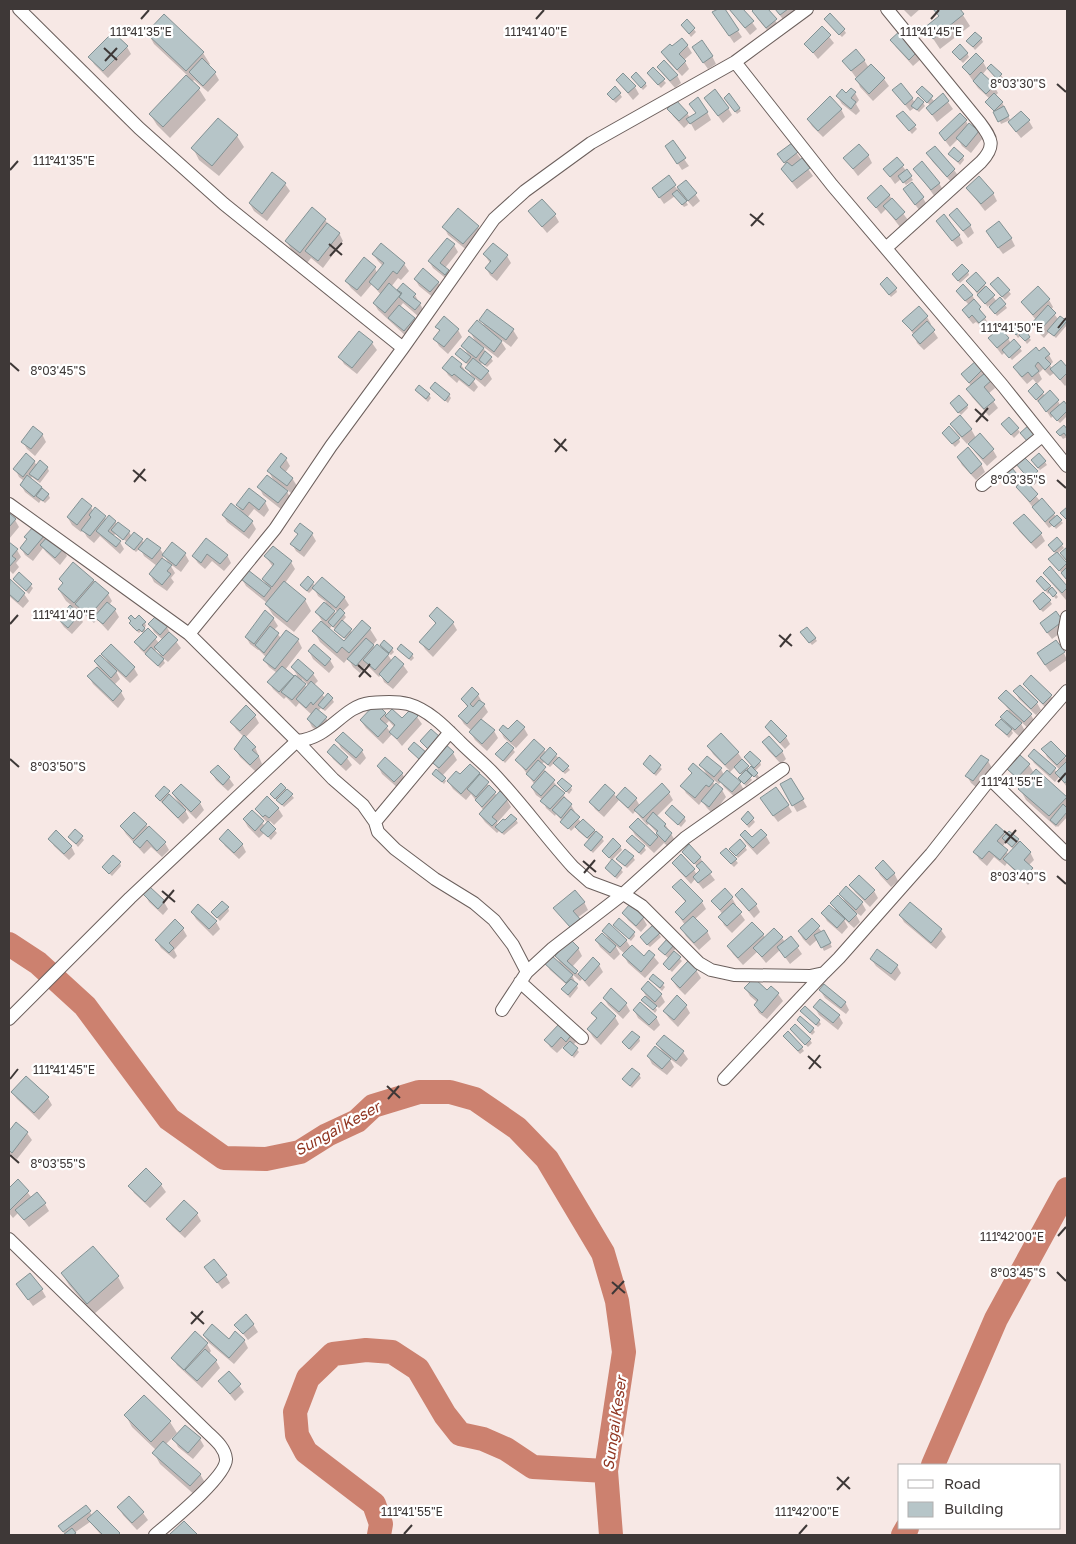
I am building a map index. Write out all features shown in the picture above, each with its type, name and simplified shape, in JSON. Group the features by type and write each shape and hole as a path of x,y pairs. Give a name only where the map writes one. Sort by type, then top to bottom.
{"street":[{"path":"19,9 139,128 224,204 403,348"},
{"path":"189,634 275,529 331,446 494,219 525,190 571,156 735,62 808,9"},
{"path":"886,248 982,162 989,153 991,146 990,139 980,123 887,9"},
{"path":"735,62 832,185 1003,386 1067,466"},
{"path":"982,485 1042,436"},
{"path":"9,504 189,634 333,779 363,805 375,822 378,832 395,849 435,879 474,903 494,920 513,945 524,977 582,1038"},
{"path":"1067,617 1064,633 1067,644"},
{"path":"724,1079 864,930 931,854 990,779 1067,691"},
{"path":"9,1019 130,898 297,741 308,740 318,736 349,712 367,703 388,702 408,704 427,712 491,772 558,851 584,878 598,886 623,894 642,906 699,963 711,970 734,975 810,976 824,973"},
{"path":"375,822 450,732"},
{"path":"502,1010 524,977 553,948 623,894 685,838 783,769"},
{"path":"990,779 1067,854"},
{"path":"9,1239 206,1431 221,1446 225,1454 226,1462 217,1478 155,1535"}],"building":[{"path":"718,9 725,9 739,30 729,36 712,12"},
{"path":"729,9 743,9 754,21 745,28"},
{"path":"754,9 768,9 777,19 766,28 752,11"},
{"path":"775,9 788,9 780,15"},
{"path":"933,9 960,9 964,14 933,39 924,28 939,16"},
{"path":"830,13 845,29 839,35 824,19"},
{"path":"164,14 204,52 186,71 146,33"},
{"path":"687,19 695,28 689,34 681,25"},
{"path":"822,26 831,35 813,53 804,44"},
{"path":"901,30 919,50 909,60 890,40"},
{"path":"113,32 128,46 103,71 88,57"},
{"path":"975,32 982,38 973,47 966,41"},
{"path":"682,38 688,45 679,54 686,61 677,70 661,52 670,44 672,46"},
{"path":"702,40 713,56 703,63 692,47"},
{"path":"960,44 968,53 960,60 952,52"},
{"path":"856,49 865,60 851,71 842,61"},
{"path":"976,53 984,61 970,75 962,67"},
{"path":"202,58 216,72 203,86 189,72"},
{"path":"664,60 678,75 670,81 657,67"},
{"path":"871,64 885,78 869,94 855,79"},
{"path":"991,64 1002,74 997,79 987,68"},
{"path":"653,67 665,79 658,85 647,73"},
{"path":"636,72 646,83 641,88 631,77"},
{"path":"981,72 995,85 986,94 973,81"},
{"path":"623,73 636,86 628,93 616,80"},
{"path":"186,75 200,88 163,127 149,114"},
{"path":"901,83 913,98 905,105 892,90"},
{"path":"615,86 621,93 613,100 607,94"},
{"path":"922,86 933,96 927,103 916,92"},
{"path":"851,88 856,92 851,98 856,102 851,109 836,96 842,89 846,93"},
{"path":"715,89 729,108 718,116 704,98"},
{"path":"729,93 740,108 735,112 724,98"},
{"path":"943,93 949,101 932,115 926,108"},
{"path":"994,93 1003,102 994,111 985,102"},
{"path":"830,96 842,109 818,131 807,119"},
{"path":"698,97 708,112 690,124 686,119 696,113 689,104"},
{"path":"918,97 924,102 917,110 911,106"},
{"path":"676,100 688,113 679,121 667,109"},
{"path":"1004,106 1009,116 998,122 993,112"},
{"path":"903,111 916,125 909,131 896,116"},
{"path":"1021,111 1030,120 1016,132 1008,122"},
{"path":"960,113 967,120 945,141 939,133"},
{"path":"218,118 238,135 212,166 191,148"},
{"path":"969,123 979,131 966,147 956,138"},
{"path":"673,140 686,158 677,164 665,146"},
{"path":"792,143 798,152 784,163 777,154"},
{"path":"859,144 869,155 853,169 843,158"},
{"path":"935,146 955,169 947,177 926,153"},
{"path":"954,147 964,156 958,162 948,154"},
{"path":"897,157 904,165 890,177 883,169"},
{"path":"802,158 810,168 792,182 781,169 787,162 792,166"},
{"path":"922,161 940,183 931,190 913,169"},
{"path":"907,169 912,176 903,183 898,176"},
{"path":"272,172 286,183 262,214 249,203"},
{"path":"669,175 676,185 659,198 652,188"},
{"path":"979,176 994,193 981,204 966,188"},
{"path":"686,180 697,193 688,201 677,187"},
{"path":"912,182 924,197 915,205 903,189"},
{"path":"881,185 890,195 876,208 867,198"},
{"path":"677,190 687,201 682,205 672,194"},
{"path":"892,198 905,212 896,220 883,206"},
{"path":"542,199 556,214 542,227 528,211"},
{"path":"312,207 326,219 300,253 285,241"},
{"path":"458,208 479,226 463,244 442,227"},
{"path":"957,208 971,225 963,231 949,215"},
{"path":"944,214 960,235 952,241 936,221"},
{"path":"999,221 1012,238 998,248 986,231"},
{"path":"327,223 340,233 318,261 305,251"},
{"path":"447,238 455,244 440,263 449,270 445,275 428,261"},
{"path":"381,243 405,263 397,274 393,271 378,290 369,282 384,263 372,254"},
{"path":"493,243 508,255 492,274 485,268 491,261 483,254"},
{"path":"364,257 376,267 357,290 345,281"},
{"path":"962,264 969,271 958,281 952,274"},
{"path":"423,268 439,282 430,292 414,279"},
{"path":"976,272 986,283 977,292 966,281"},
{"path":"887,277 897,288 889,295 880,284"},
{"path":"998,277 1010,290 1002,297 990,284"},
{"path":"389,283 401,294 385,313 373,303"},
{"path":"403,283 416,294 413,297 421,303 415,310 399,297 402,293 397,290"},
{"path":"963,284 973,295 965,301 956,291"},
{"path":"986,286 995,295 985,304 977,295"},
{"path":"1038,286 1050,299 1033,315 1021,302"},
{"path":"1000,297 1006,304 995,314 989,307"},
{"path":"974,299 986,317 979,323 972,315 969,318 962,310"},
{"path":"399,305 415,318 404,331 388,318"},
{"path":"1048,305 1056,313 1039,331 1031,324"},
{"path":"919,306 928,316 912,331 902,321"},
{"path":"487,309 514,329 506,340 479,320"},
{"path":"444,316 459,329 444,347 433,339 440,330 435,327"},
{"path":"1060,316 1067,321 1054,336 1047,331"},
{"path":"477,320 502,341 494,352 468,331"},
{"path":"927,321 935,330 920,344 912,335"},
{"path":"1017,323 1022,329 1016,335 1010,329"},
{"path":"1000,328 1009,338 997,348 988,338"},
{"path":"1025,330 1030,337 1025,341 1019,335"},
{"path":"359,331 373,342 352,368 338,357"},
{"path":"469,336 484,348 476,358 461,346"},
{"path":"1014,339 1021,347 1009,358 1002,350"},
{"path":"1036,347 1039,351 1044,347 1050,354 1045,358 1051,364 1045,370 1038,362 1035,366 1039,371 1032,377 1028,372 1022,377 1013,367"},
{"path":"460,348 471,357 466,363 455,354"},
{"path":"485,351 492,357 485,365 479,360"},
{"path":"452,356 462,364 460,367 475,379 469,386 454,374 452,376 442,368"},
{"path":"473,358 489,371 481,380 465,368"},
{"path":"977,360 984,368 969,383 961,374"},
{"path":"1061,360 1067,367 1067,373 1060,380 1050,369"},
{"path":"985,373 992,380 984,387 995,400 984,409 966,389"},
{"path":"435,382 450,394 445,401 430,388"},
{"path":"1036,383 1044,392 1036,400 1028,391"},
{"path":"419,385 430,394 426,399 415,390"},
{"path":"1050,390 1059,400 1046,412 1038,401"},
{"path":"959,395 968,405 958,413 950,403"},
{"path":"1064,401 1067,405 1067,411 1057,421 1050,413"},
{"path":"960,415 972,429 962,437 950,424"},
{"path":"1009,417 1019,428 1011,435 1001,424"},
{"path":"1029,425 1037,434 1028,442 1020,433"},
{"path":"1064,425 1067,429 1067,437 1064,433 1060,436 1056,432"},
{"path":"33,426 43,434 31,449 21,442"},
{"path":"949,426 960,438 952,444 942,433"},
{"path":"980,433 994,449 983,459 968,444"},
{"path":"968,447 982,464 971,474 957,457"},
{"path":"26,453 35,461 23,477 13,469"},
{"path":"281,453 287,458 280,467 293,478 287,486 267,471"},
{"path":"1039,453 1046,461 1038,468 1031,460"},
{"path":"1024,457 1038,471 1029,479 1016,464"},
{"path":"40,460 48,467 38,480 29,474"},
{"path":"1012,468 1021,479 1014,485 1004,475"},
{"path":"27,475 42,487 34,497 20,485"},
{"path":"267,475 288,491 278,503 257,487"},
{"path":"1024,479 1038,494 1030,502 1016,487"},
{"path":"42,488 49,494 43,501 36,496"},
{"path":"249,488 266,501 259,510 249,502 243,510 236,505"},
{"path":"82,498 92,506 77,525 67,517"},
{"path":"1042,498 1055,513 1045,522 1032,507"},
{"path":"231,503 253,521 244,532 222,515"},
{"path":"95,507 106,516 90,536 81,530 91,517 89,515"},
{"path":"1067,507 1067,520 1060,513"},
{"path":"9,513 16,519 9,527"},
{"path":"1024,514 1042,533 1031,543 1013,523"},
{"path":"109,515 116,521 108,531 121,541 116,547 96,531"},
{"path":"1057,515 1062,520 1054,527 1049,522"},
{"path":"118,522 130,531 123,540 111,530"},
{"path":"300,523 313,533 300,551 290,544 298,534 294,531"},
{"path":"34,526 44,536 28,555 20,548 27,539 24,537"},
{"path":"134,532 143,539 134,550 125,543"},
{"path":"49,535 64,548 55,558 40,545"},
{"path":"1057,537 1063,544 1054,552 1048,545"},
{"path":"147,538 161,548 152,559 138,549"},
{"path":"206,538 228,555 220,564 207,554 201,563 192,556"},
{"path":"9,542 18,549 12,556 16,559 9,567"},
{"path":"172,542 186,553 176,566 162,555"},
{"path":"273,546 292,561 272,587 262,579 274,564 264,556"},
{"path":"1067,547 1067,561 1060,553"},
{"path":"1057,552 1067,563 1059,571 1048,559"},
{"path":"162,558 172,565 167,571 171,574 162,585 149,574"},
{"path":"73,562 94,580 74,603 58,589 63,583 59,579"},
{"path":"1050,566 1067,586 1062,593 1043,573"},
{"path":"1067,567 1067,580 1061,573"},
{"path":"248,570 271,588 264,597 241,579"},
{"path":"19,572 32,584 26,591 13,579"},
{"path":"308,576 314,582 307,591 300,585"},
{"path":"1041,576 1051,586 1045,591 1036,581"},
{"path":"322,577 345,597 336,608 312,588"},
{"path":"10,579 25,593 18,602 9,594"},
{"path":"95,581 109,593 89,616 75,604"},
{"path":"284,581 306,599 287,622 265,604"},
{"path":"1052,587 1057,593 1053,597 1048,591"},
{"path":"1043,592 1051,600 1040,610 1033,601"},
{"path":"107,602 116,609 103,624 94,617"},
{"path":"324,602 335,611 326,621 315,612"},
{"path":"70,605 80,614 68,628 58,619"},
{"path":"437,607 454,622 429,650 419,642 436,623 429,616"},
{"path":"340,608 345,613 333,627 328,622"},
{"path":"265,610 274,618 254,644 245,637"},
{"path":"1056,611 1063,621 1047,633 1040,623"},
{"path":"131,615 135,619 139,615 146,622 142,625 145,628 142,632 139,629 137,631 129,623 131,621 128,618"},
{"path":"157,615 168,626 160,635 148,624"},
{"path":"342,620 352,629 344,638 334,630"},
{"path":"362,620 371,628 349,653 342,647 337,653 312,631 321,621 344,641"},
{"path":"270,626 279,633 264,653 255,645"},
{"path":"807,627 816,638 809,643 800,632"},
{"path":"148,628 157,637 144,651 134,642"},
{"path":"286,630 299,639 275,669 263,660"},
{"path":"169,632 178,640 163,656 154,647"},
{"path":"366,638 374,645 356,666 347,659"},
{"path":"384,640 393,648 389,653 380,645"},
{"path":"1056,640 1065,652 1045,665 1037,653"},
{"path":"111,644 135,667 126,677 101,654"},
{"path":"314,644 331,659 325,666 308,651"},
{"path":"377,644 389,654 375,670 363,660"},
{"path":"401,644 413,654 409,659 397,649"},
{"path":"151,647 164,659 158,666 145,654"},
{"path":"100,655 117,671 111,678 94,661"},
{"path":"395,656 404,664 388,683 379,674"},
{"path":"298,659 314,673 307,681 291,667"},
{"path":"282,666 294,676 279,692 267,682"},
{"path":"97,667 122,691 113,701 87,676"},
{"path":"295,675 306,684 292,700 281,692"},
{"path":"1031,675 1052,695 1043,704 1023,684"},
{"path":"311,681 324,693 313,705 311,702 306,708 296,699"},
{"path":"1020,685 1038,702 1031,709 1013,691"},
{"path":"472,687 479,694 470,704 473,707 479,700 485,704 467,724 458,716 468,706 461,699"},
{"path":"1006,690 1032,714 1024,722 998,698"},
{"path":"328,693 333,698 323,709 318,705"},
{"path":"376,703 386,713 380,719 388,726 378,737 360,720"},
{"path":"246,705 256,715 240,731 230,722"},
{"path":"316,708 327,717 317,728 307,719"},
{"path":"392,709 402,718 411,709 418,716 397,739 389,732 395,725 385,716"},
{"path":"1007,710 1022,723 1015,730 1000,717"},
{"path":"481,719 495,730 482,744 469,732"},
{"path":"1001,719 1012,729 1007,735 995,725"},
{"path":"517,720 525,727 511,742 499,730 503,725 508,729"},
{"path":"771,720 787,736 780,743 765,727"},
{"path":"431,729 440,737 428,749 420,741"},
{"path":"343,732 363,750 356,758 335,740"},
{"path":"721,733 739,752 725,765 707,746"},
{"path":"244,735 256,747 252,750 259,756 250,765 234,749"},
{"path":"769,736 783,751 776,757 762,742"},
{"path":"534,739 545,749 526,770 515,760"},
{"path":"1051,741 1066,756 1057,765 1041,749"},
{"path":"414,742 427,753 420,760 408,749"},
{"path":"507,742 514,748 503,761 495,754"},
{"path":"444,743 454,752 439,768 429,760"},
{"path":"334,744 348,757 341,765 327,752"},
{"path":"550,747 557,754 548,765 540,758"},
{"path":"1034,749 1056,768 1050,775 1028,756"},
{"path":"750,751 761,761 754,768 744,757"},
{"path":"650,755 661,765 654,774 643,764"},
{"path":"981,755 989,760 973,781 965,776"},
{"path":"1020,755 1030,764 1017,778 1007,769"},
{"path":"707,756 722,768 714,777 699,765"},
{"path":"385,757 403,773 394,782 377,766"},
{"path":"559,757 569,766 563,772 553,763"},
{"path":"742,759 749,766 740,774 734,767"},
{"path":"538,760 546,767 534,781 526,774"},
{"path":"1067,761 1067,780 1065,783 1055,773"},
{"path":"693,763 714,781 709,787 706,785 695,798 680,786 692,773 688,769"},
{"path":"470,764 480,773 461,794 447,781 456,771 460,774"},
{"path":"218,765 230,777 223,785 210,772"},
{"path":"751,766 758,773 754,777 747,770"},
{"path":"436,769 446,778 442,782 432,774"},
{"path":"1036,769 1067,797 1049,816 1018,789"},
{"path":"727,770 741,782 732,792 718,780"},
{"path":"746,770 752,776 744,784 738,778"},
{"path":"545,771 555,780 541,796 531,787"},
{"path":"480,774 489,782 476,797 467,789"},
{"path":"562,778 572,786 566,792 557,783"},
{"path":"791,778 804,799 792,806 780,784"},
{"path":"281,783 286,788 275,799 270,794"},
{"path":"662,783 670,792 643,818 634,810"},
{"path":"716,783 723,789 709,807 701,801"},
{"path":"181,784 201,802 191,812 172,793"},
{"path":"605,784 615,793 599,811 589,802"},
{"path":"489,785 496,792 482,807 475,800"},
{"path":"555,785 565,793 550,809 540,801"},
{"path":"164,786 170,791 160,801 155,796"},
{"path":"625,787 637,798 628,808 616,797"},
{"path":"776,787 789,805 773,816 760,798"},
{"path":"287,789 293,794 282,805 276,800"},
{"path":"500,791 508,799 492,817 497,821 492,826 479,814"},
{"path":"169,794 186,810 178,818 162,802"},
{"path":"267,796 279,808 269,818 265,815 263,817 255,809"},
{"path":"564,797 572,804 561,818 552,810"},
{"path":"1063,804 1067,808 1067,812 1056,825 1050,820"},
{"path":"672,805 685,817 678,825 665,813"},
{"path":"571,809 580,817 568,829 560,822"},
{"path":"252,810 264,821 255,831 243,819"},
{"path":"748,811 754,818 747,825 741,819"},
{"path":"134,812 147,824 133,839 120,826"},
{"path":"653,812 666,824 664,826 672,833 665,842 656,833 658,831 646,821"},
{"path":"511,814 517,819 502,833 495,827"},
{"path":"638,818 658,837 650,846 629,827"},
{"path":"583,819 595,830 587,838 575,827"},
{"path":"268,821 276,829 268,837 260,830"},
{"path":"996,824 1005,832 997,841 1008,850 1000,860 989,851 982,859 973,852"},
{"path":"149,826 166,842 157,851 147,840 140,848 133,842"},
{"path":"75,829 83,836 76,844 68,837"},
{"path":"228,829 243,844 234,853 219,839"},
{"path":"761,829 767,835 753,848 740,835 745,830 752,837"},
{"path":"56,830 72,846 64,854 48,839"},
{"path":"596,831 603,837 591,851 584,845"},
{"path":"1009,831 1019,839 1012,847 1002,838"},
{"path":"632,835 645,846 639,853 626,841"},
{"path":"613,838 621,846 609,858 602,851"},
{"path":"740,839 746,846 736,856 729,849"},
{"path":"1020,841 1031,852 1024,860 1033,868 1024,878 1003,859"},
{"path":"689,844 701,857 694,864 682,852"},
{"path":"726,848 737,859 731,864 720,853"},
{"path":"625,849 634,856 625,866 616,859"},
{"path":"681,854 695,869 686,877 672,863"},
{"path":"113,855 121,862 109,874 102,867"},
{"path":"612,859 622,868 615,877 605,868"},
{"path":"883,860 895,873 887,880 875,868"},
{"path":"702,861 712,872 698,883 693,877 700,870 696,866"},
{"path":"859,875 875,890 865,900 849,885"},
{"path":"681,879 703,901 683,920 675,912 686,901 672,887"},
{"path":"846,886 863,902 856,910 839,894"},
{"path":"150,887 165,901 158,909 143,894"},
{"path":"725,888 733,897 720,910 711,901"},
{"path":"742,888 757,904 749,911 735,895"},
{"path":"575,890 585,902 573,911 580,919 570,927 553,908"},
{"path":"838,895 857,914 849,922 830,903"},
{"path":"222,901 229,907 217,918 211,912"},
{"path":"910,902 942,929 931,943 899,915"},
{"path":"733,903 742,912 727,926 718,917"},
{"path":"198,904 217,921 209,929 191,912"},
{"path":"630,904 644,917 636,926 622,913"},
{"path":"829,905 845,919 837,928 821,913"},
{"path":"693,916 708,931 694,943 680,928"},
{"path":"619,918 635,932 629,939 613,925"},
{"path":"812,918 820,926 806,940 798,931"},
{"path":"175,919 184,928 169,943 174,948 169,953 155,940"},
{"path":"752,922 764,934 738,958 727,946"},
{"path":"609,923 627,940 620,947 602,931"},
{"path":"653,925 660,933 647,945 640,937"},
{"path":"774,928 783,937 762,957 753,948"},
{"path":"824,930 831,943 821,948 814,935"},
{"path":"602,933 616,946 610,953 595,940"},
{"path":"791,936 799,946 785,958 777,947"},
{"path":"668,938 675,944 665,955 658,949"},
{"path":"570,939 579,948 567,961 578,971 575,974 555,956"},
{"path":"632,945 644,956 649,950 655,955 641,972 622,955"},
{"path":"877,949 898,965 891,974 870,959"},
{"path":"674,951 681,957 669,970 663,964"},
{"path":"551,955 573,975 566,983 544,963"},
{"path":"593,957 600,964 585,981 578,974"},
{"path":"688,961 697,970 680,988 671,979"},
{"path":"653,974 664,983 660,988 649,979"},
{"path":"754,978 767,990 771,986 779,993 762,1013 754,1005 758,1000 744,988"},
{"path":"571,979 578,984 568,995 561,989"},
{"path":"648,981 662,994 655,1002 641,989"},
{"path":"824,984 846,1002 841,1008 819,990"},
{"path":"611,988 627,1003 619,1012 603,998"},
{"path":"677,995 687,1005 674,1020 663,1011"},
{"path":"645,996 657,1006 653,1010 641,1000"},
{"path":"820,999 840,1015 833,1023 813,1007"},
{"path":"601,1002 616,1016 597,1038 587,1029 597,1018 591,1013"},
{"path":"640,1002 657,1017 649,1025 633,1010"},
{"path":"805,1006 820,1020 816,1025 800,1011"},
{"path":"800,1016 814,1028 810,1033 797,1020"},
{"path":"560,1023 572,1034 566,1042 561,1037 552,1047 544,1040"},
{"path":"795,1024 811,1039 805,1045 790,1029"},
{"path":"632,1031 640,1037 629,1049 622,1042"},
{"path":"788,1031 803,1047 798,1051 783,1036"},
{"path":"664,1035 684,1051 676,1061 656,1044"},
{"path":"570,1041 578,1048 572,1056 563,1048"},
{"path":"655,1046 671,1059 662,1069 647,1056"},
{"path":"632,1068 640,1074 630,1086 622,1079"},
{"path":"26,1076 49,1097 34,1113 11,1092"},
{"path":"16,1122 28,1132 12,1153 9,1150 9,1131"},
{"path":"146,1168 162,1184 145,1202 128,1186"},
{"path":"18,1179 29,1191 9,1211 9,1188"},
{"path":"37,1192 46,1203 24,1220 15,1210"},
{"path":"184,1200 198,1213 180,1232 166,1219"},
{"path":"93,1246 119,1276 87,1304 61,1273"},
{"path":"214,1259 227,1275 217,1283 204,1267"},
{"path":"30,1273 43,1289 28,1300 16,1284"},
{"path":"246,1314 254,1324 243,1334 234,1325"},
{"path":"212,1324 229,1339 235,1331 245,1340 229,1358 203,1335"},
{"path":"195,1331 208,1343 184,1370 171,1358"},
{"path":"205,1349 217,1360 197,1381 185,1370"},
{"path":"229,1371 241,1384 230,1394 218,1381"},
{"path":"144,1395 171,1421 151,1442 124,1415"},
{"path":"185,1425 201,1438 188,1453 172,1439"},
{"path":"163,1441 201,1474 190,1486 152,1453"},
{"path":"129,1496 144,1512 132,1523 117,1507"},
{"path":"86,1505 91,1511 63,1532 58,1526"},
{"path":"97,1510 120,1533 118,1535 103,1535 87,1519"},
{"path":"184,1521 198,1535 170,1534"},
{"path":"72,1528 76,1533 73,1535 63,1535"}],"waterway":[{"name":"Sungai Keser","path":"9,944 38,963 85,1006 169,1119 224,1158 266,1159 300,1152 327,1135 357,1121 373,1106 419,1092 450,1092 475,1099 517,1128 547,1159 603,1253 617,1301 624,1352 606,1471 611,1535"},
{"name":"Sungai Keser","path":"933,1464 996,1319 1067,1189"},
{"path":"379,1535 381,1524 374,1504 306,1452 297,1435 295,1412 308,1378 333,1354 366,1350 392,1352 418,1369 445,1415 460,1434 483,1439 506,1449 533,1467 606,1471"},
{"name":"Sungai Keser","path":"903,1535 906,1529"}]}
